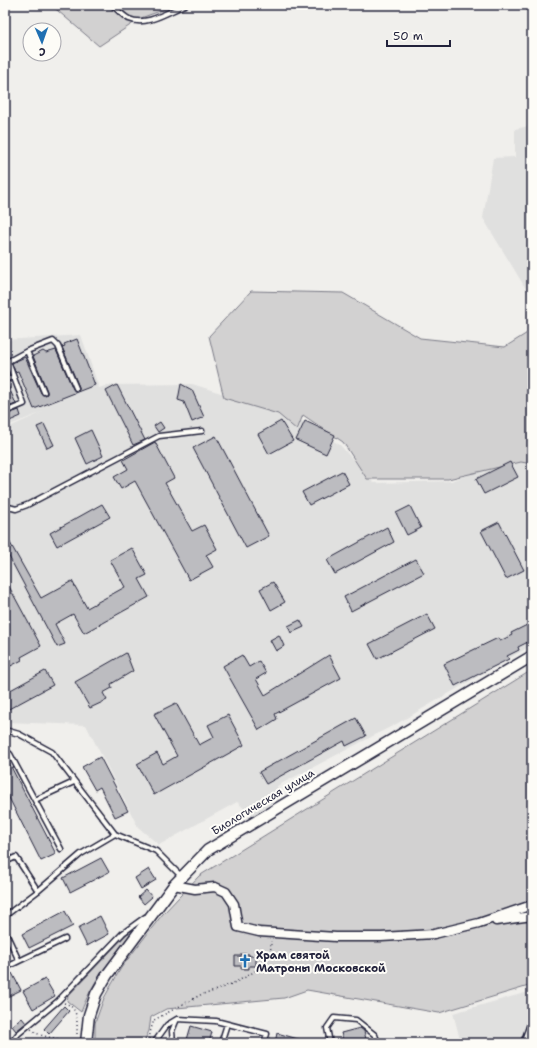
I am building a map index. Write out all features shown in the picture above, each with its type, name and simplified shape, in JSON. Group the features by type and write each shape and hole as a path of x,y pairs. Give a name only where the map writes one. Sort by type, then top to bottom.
{"street":[{"name":"Биологическая улица","path":"86,1043 89,1015 96,994 106,975 174,885 208,850 532,656"},
{"path":"174,885 195,889 215,887 226,892 234,904 238,928 259,932 336,937 381,937 434,934 479,923 532,905"},
{"path":"479,923 532,916"}],"lane":[{"path":"112,5 129,19 139,21 151,19 185,5"},
{"path":"5,412 24,404 6,362 27,351 53,341 58,346 76,388"},
{"path":"27,351 44,392"},
{"path":"5,380 12,377"},
{"path":"5,506 16,509 27,505 159,436 202,431"},
{"path":"5,730 20,734 52,752 115,834 156,851 181,877"},
{"path":"10,754 61,850"},
{"path":"35,800 74,782"},
{"path":"5,916 38,891 81,854 115,834"},
{"path":"5,862 16,857 38,891"},
{"path":"11,1043 28,1026 58,1001 123,933 154,911"},
{"path":"5,931 19,961"},
{"path":"5,968 65,939"},
{"path":"330,1043 327,1028 334,1018 356,1020 375,1034 378,1043"},
{"path":"173,1043 172,1031 177,1019"},
{"path":"154,1043 167,1025 177,1019 216,1021 267,1034 264,1043"},
{"path":"523,1043 530,1024 532,1023"},
{"path":"222,1043 227,1024"}],"path":[{"path":"147,1043 150,1039 150,1029 154,1020 202,994 209,994 246,976 260,966 267,958 271,950 272,933"},
{"path":"58,1001 68,1004 75,1010 77,1019 77,1035"},
{"path":"28,1026 35,1033 41,1036 58,1038 70,1043"}],"shaded area":[{"path":"51,5 176,5 141,18 99,46"},
{"path":"532,120 532,299 483,218 493,158 515,157 515,129 529,126"},
{"path":"251,291 343,293 420,338 505,347 532,330 532,464 521,462 448,479 367,479 343,442 303,415 297,430 278,414 224,398 209,336"},
{"path":"81,335 99,388 108,385 192,384 292,415 340,445 374,483 451,481 520,455 532,458 532,645 398,723 277,786 280,797 252,816 237,802 159,845 138,827 86,725 5,722 5,429 43,412 5,427 5,340"},
{"path":"532,670 532,985 439,1013 307,990 284,998 166,1009 151,1017 149,1031 143,1043 95,1043 95,1023 104,998 121,968 162,915 199,876"},
{"path":"128,933 130,935 96,981 81,1012 67,1001 68,996"},
{"path":"532,991 532,1043 461,1043 453,1013"}],"building":[{"path":"77,339 95,385 34,409 18,371 15,372 12,363 25,357 41,393 45,395 47,394 47,391 33,356 43,351 46,353 56,350 73,389 77,391 79,390 79,387 62,347 65,346 64,344"},
{"path":"5,383 7,383 16,404 5,408"},
{"path":"181,384 192,390 204,417 192,422 184,402 178,400"},
{"path":"117,385 145,440 133,445 106,391"},
{"path":"19,410 21,416 5,423 5,415"},
{"path":"281,421 293,441 269,454 258,434"},
{"path":"305,421 335,435 326,454 296,440"},
{"path":"160,422 164,428 158,432 154,426"},
{"path":"44,424 54,445 47,448 37,427"},
{"path":"91,430 103,456 87,464 75,438"},
{"path":"216,436 269,536 246,548 193,448"},
{"path":"155,442 174,478 165,483 192,531 204,525 217,549 206,555 213,567 189,580 135,481 121,489 114,477 128,469 123,460"},
{"path":"510,462 518,477 484,494 476,479"},
{"path":"342,471 349,484 309,505 302,492"},
{"path":"102,504 110,517 57,546 50,533"},
{"path":"410,506 421,528 407,535 396,513"},
{"path":"499,522 524,570 506,579 481,531"},
{"path":"387,527 394,542 335,574 327,560"},
{"path":"5,534 41,598 72,581 87,608 125,587 110,560 132,548 147,575 139,579 149,597 84,633 73,614 55,624 65,644 57,647 5,549"},
{"path":"416,559 424,573 351,611 344,597"},
{"path":"5,579 41,646 21,657 22,660 5,669"},
{"path":"273,582 285,602 271,610 260,589"},
{"path":"427,614 435,629 377,659 369,644"},
{"path":"300,620 304,627 291,633 288,626"},
{"path":"527,625 532,634 532,640 518,647 519,650 507,656 509,659 455,686 444,664 498,638 500,641 512,635 511,633"},
{"path":"279,635 284,646 276,651 270,640"},
{"path":"126,653 133,671 111,684 112,688 103,693 107,700 90,708 75,682"},
{"path":"242,655 249,667 259,661 266,673 256,679 265,695 329,655 341,678 275,714 277,719 259,730 223,666"},
{"path":"45,671 53,685 5,711 5,693"},
{"path":"176,703 199,745 214,737 208,725 228,715 244,745 154,795 137,764 157,753 163,764 177,756 154,714"},
{"path":"356,718 366,736 346,746 344,741 266,784 259,772"},
{"path":"5,755 56,854 41,861 5,790"},
{"path":"100,757 128,811 115,817 100,787 95,790 82,767"},
{"path":"101,858 109,872 70,892 63,878"},
{"path":"149,869 156,880 141,889 135,878"},
{"path":"146,890 152,897 144,904 138,897"},
{"path":"65,911 73,926 29,948 22,934"},
{"path":"100,916 109,934 87,946 78,928"},
{"name":"Храм святой Матроны Московской","path":"241,954 256,956 256,966 249,966 249,969 241,969 241,966 235,966 235,956 241,956"},
{"path":"12,973 21,990 5,998 5,977"},
{"path":"45,979 55,996 33,1009 23,991"},
{"path":"64,1006 69,1011 49,1034 44,1029"},
{"path":"22,1018 26,1023 16,1031 12,1026"},
{"path":"191,1026 212,1032 209,1043 186,1043"},
{"path":"360,1028 364,1031 367,1043 344,1043 341,1033"},
{"path":"277,1033 305,1041 304,1043 275,1043"}],"place":[{"name":"Храм святой Матроны Московской","path":"245,961"}]}
